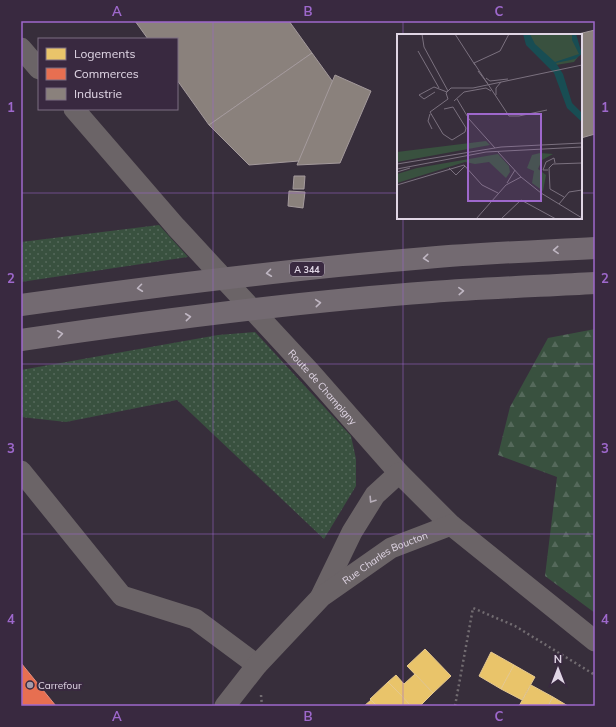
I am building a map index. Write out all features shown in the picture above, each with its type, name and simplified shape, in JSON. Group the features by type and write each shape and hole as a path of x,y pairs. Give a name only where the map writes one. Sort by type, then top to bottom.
{"highway":[{"name":"A 344","path":"21,305 139,288 284,271 427,258 595,248"},
{"path":"21,340 151,321 296,305 432,292 595,283"}],"street":[{"path":"21,48 38,68"},
{"name":"Route de Champigny","path":"75,110 176,227 311,373 399,473 451,525 595,641"},
{"path":"21,471 122,596 195,619 257,665"},
{"name":"Rue Charles Boucton","path":"321,597 352,532 374,495 399,473"},
{"name":"Rue Charles Boucton","path":"225,706 257,665 321,597 391,548 451,525"}],"path":[{"path":"455,706 473,608 514,626 595,676"}],"green space":[{"path":"159,225 188,257 21,282 21,242"},
{"path":"595,329 595,613 545,576 557,477 498,455 510,407 548,338"},
{"path":"255,332 351,436 356,459 356,486 324,539 177,400 66,422 21,417 21,370 218,335"}],"building: Logements":[{"path":"425,649 451,676 433,693 407,666"},
{"path":"491,652 514,665 501,689 479,676"},
{"path":"514,665 535,677 522,700 501,689"},
{"path":"415,674 433,693 420,706 411,706 388,682 396,675 404,684"},
{"path":"388,682 411,706 377,706 370,699"},
{"path":"531,685 553,697 548,706 519,706"},
{"path":"553,697 568,706 548,706"},
{"path":"371,700 377,706 364,706"}],"building: Commerces":[{"name":"Carrefour","path":"21,663 56,706 21,706"}],"building: Industrie":[{"path":"135,21 289,21 312,53 209,125 178,81 178,38 147,38"},
{"path":"595,30 595,134 582,138 582,34 578,34"},
{"path":"312,53 333,82 299,161 249,165 209,125"},
{"path":"335,75 371,91 340,163 297,165"},
{"path":"294,176 305,176 304,189 293,189"},
{"path":"289,191 305,192 303,208 288,206"}],"place":[{"name":"Carrefour","path":"30,685"}]}
